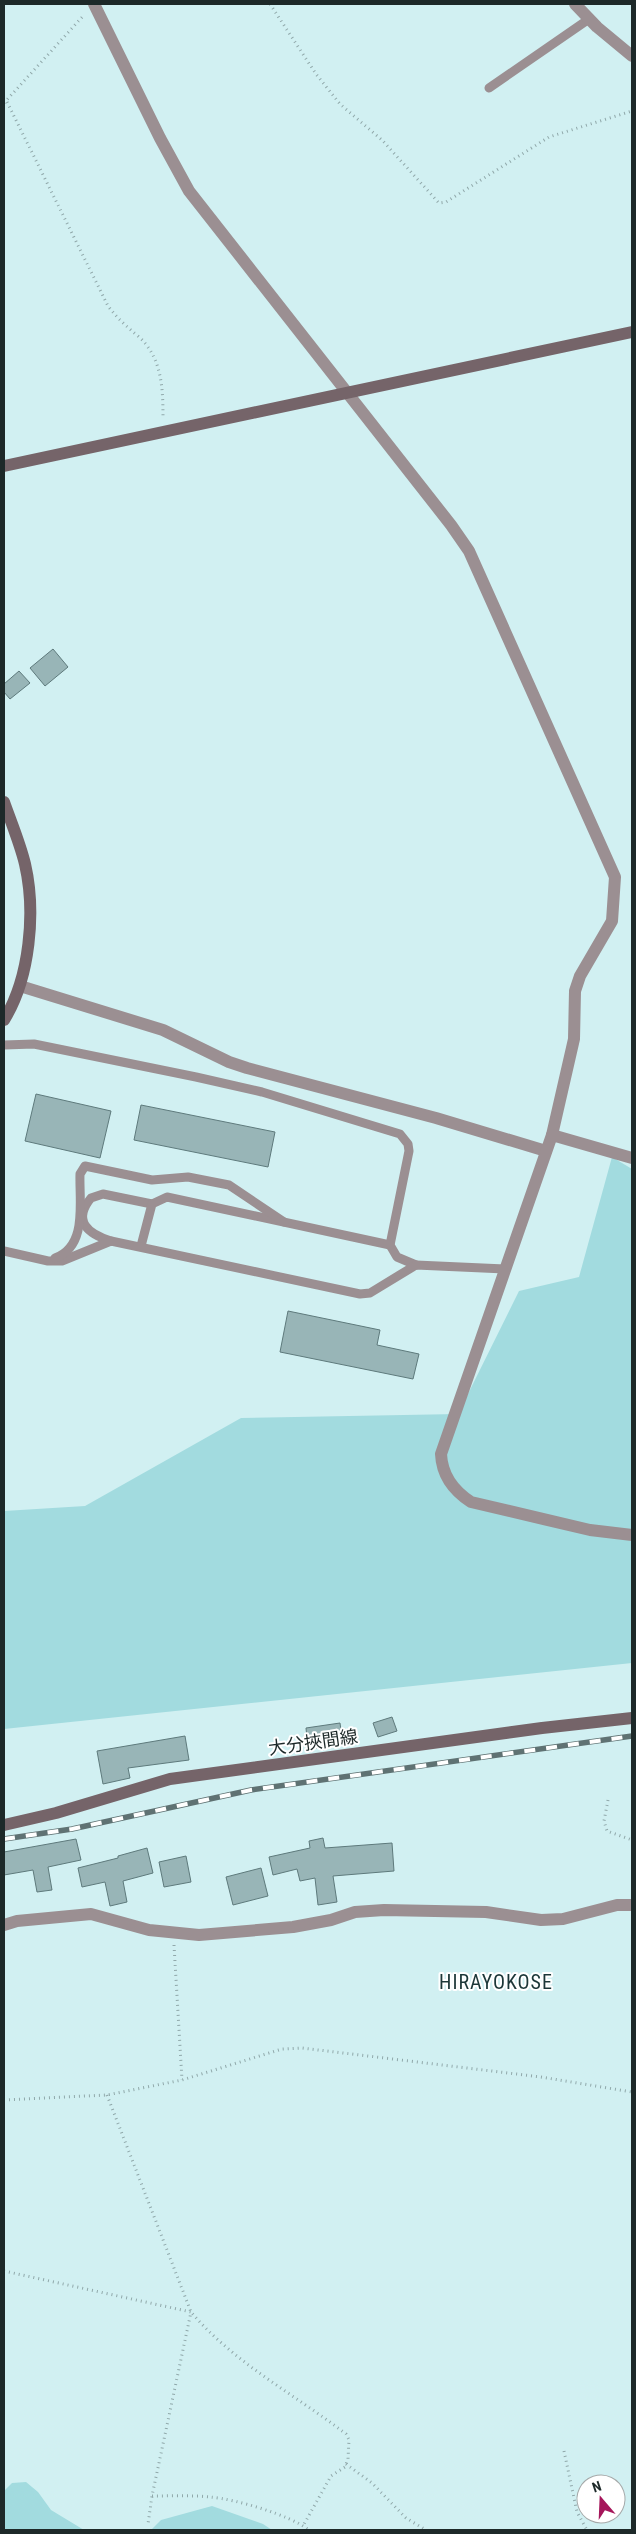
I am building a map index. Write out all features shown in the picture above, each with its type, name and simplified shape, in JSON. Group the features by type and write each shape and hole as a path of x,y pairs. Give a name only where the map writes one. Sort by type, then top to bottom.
{"street":[{"path":"94,4 156,130 189,191 348,392 469,551 615,877 612,921 580,976 575,991 574,1039 552,1135 441,1454 443,1472 463,1497 471,1502 590,1530 632,1535"},
{"path":"575,4 589,19 632,56"},
{"path":"4,466 632,332"},
{"path":"4,802 25,863 29,888 30,915 20,986 4,1020"},
{"path":"20,986 164,1030 229,1062 247,1068 436,1118 546,1151"},
{"path":"552,1135 632,1158"},
{"name":"大分挾間線","path":"4,1825 170,1779 542,1728 632,1718"},
{"path":"4,1926 17,1921 91,1914 149,1930 199,1935 293,1927 331,1920 355,1912 384,1910 493,1912 541,1920 563,1919 617,1905 632,1905"}],"lane":[{"path":"489,88 589,19"},
{"path":"4,1045 34,1044 196,1077 262,1092 400,1134 408,1144 409,1151 390,1244 397,1257 416,1265 505,1268"},
{"path":"48,1261 68,1252 76,1241 80,1174 85,1166 152,1180 188,1177 229,1185 284,1222"},
{"path":"390,1244 167,1197 152,1204 103,1194 91,1198 84,1210 85,1225 94,1236 360,1294 370,1293 416,1265"},
{"path":"141,1246 152,1204"},
{"path":"4,1250 48,1261 62,1261 111,1241"}],"path":[{"path":"94,4 5,102 108,306 118,320 146,344 161,374 163,389 162,432"},
{"path":"270,4 316,74 340,104 382,140 438,203 446,202 549,137 632,111"},
{"path":"608,1800 604,1821 607,1831 632,1840"},
{"path":"173,1932 182,2080"},
{"path":"4,2100 107,2095 182,2080 282,2049 302,2048 541,2078 632,2092"},
{"path":"107,2095 191,2312 207,2331 229,2350 346,2434 348,2440 346,2464 332,2476 303,2526"},
{"path":"4,2271 191,2312"},
{"path":"148,2524 152,2496 191,2312"},
{"path":"564,2451 577,2512 587,2530"},
{"path":"346,2464 372,2483 406,2518 426,2530"},
{"path":"152,2496 212,2497 268,2511 308,2530"}],"shaded area":[{"path":"612,1157 632,1169 632,1663 4,1729 4,1511 85,1506 241,1418 458,1414 519,1291 579,1277"},
{"path":"26,2482 38,2492 51,2510 84,2530 4,2530 4,2491 12,2483"},
{"path":"212,2506 263,2524 272,2530 151,2530 161,2520"}],"building":[{"path":"53,649 68,667 45,686 30,668"},
{"path":"19,671 30,683 10,699 4,692 4,684"},
{"path":"36,1094 111,1111 100,1158 25,1141"},
{"path":"141,1105 275,1132 268,1167 134,1140"},
{"path":"288,1311 380,1330 377,1345 419,1354 413,1379 280,1352"},
{"path":"392,1717 397,1731 378,1737 373,1723"},
{"path":"340,1723 343,1745 308,1749 306,1728"},
{"path":"185,1736 189,1760 128,1768 130,1778 103,1784 97,1751"},
{"path":"323,1838 325,1848 392,1843 394,1871 333,1876 337,1902 318,1905 315,1878 300,1881 297,1869 273,1875 269,1857 310,1848 309,1841"},
{"path":"76,1839 81,1860 48,1867 52,1890 37,1892 33,1870 4,1875 4,1852"},
{"path":"147,1848 153,1873 123,1881 127,1902 110,1906 105,1882 82,1887 78,1868 118,1858 118,1856"},
{"path":"186,1856 191,1882 164,1887 159,1862"},
{"path":"261,1868 268,1896 233,1905 226,1877"}],"railway":[{"path":"4,1839 72,1829 251,1790 632,1736"}],"district":[{"name":"HIRAYOKOSE","path":"496,1982"}]}
